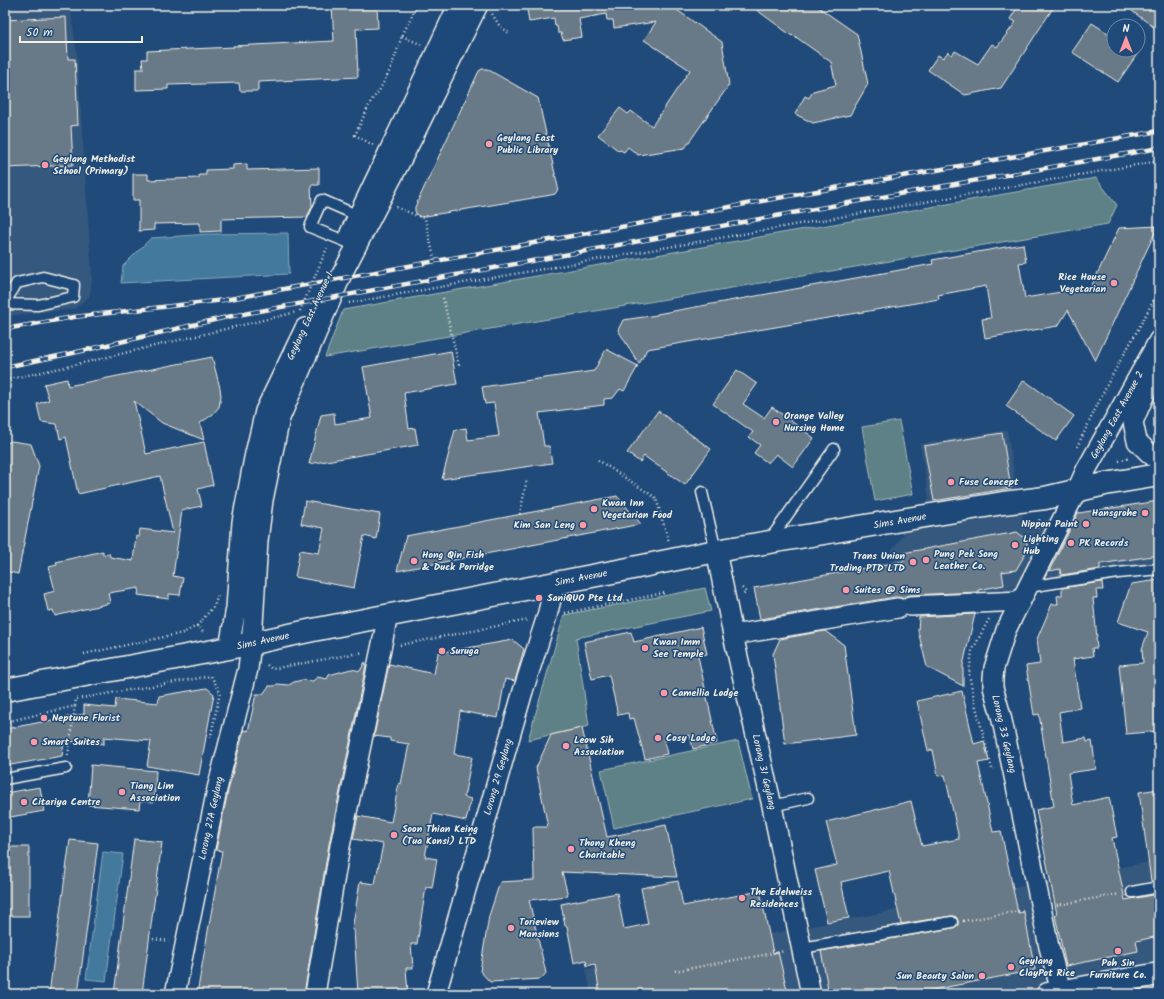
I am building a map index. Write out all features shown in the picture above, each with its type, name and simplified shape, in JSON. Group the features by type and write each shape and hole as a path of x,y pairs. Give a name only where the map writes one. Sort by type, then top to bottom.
{"main road":[{"name":"Sims Avenue","path":"5,690 229,648 716,551 1002,503 1045,498 1105,484 1159,475"},
{"path":"1055,992 1127,987 1159,974"}],"street":[{"name":"Geylang East Avenue 1","path":"364,218 398,131 422,84 458,5"},
{"name":"Geylang East Avenue 1","path":"229,648 236,608 242,522 254,458 265,411 303,333 342,274 351,244 364,218 412,139 483,7"},
{"name":"Geylang East Avenue 1","path":"252,643 258,541 263,500 280,418 321,307"},
{"name":"Geylang East Avenue 2","path":"1077,490 1086,470 1159,340"},
{"name":"Geylang East Avenue 2","path":"1159,361 1133,422 1137,441 1159,461"},
{"name":"Lorong 33 Geylang","path":"1055,992 1049,947 1041,907 992,678 1006,630 1077,490"},
{"name":"Lorong 31 Geylang","path":"716,551 733,635 772,806 811,994"},
{"name":"Lorong 29 Geylang","path":"436,994 547,616 555,584"},
{"path":"733,635 904,607 1024,594"},
{"path":"315,994 340,846 388,616"},
{"name":"Lorong 27A Geylang","path":"175,994 215,796 248,669 252,643"}],"lane":[{"path":"351,244 310,227 322,200 364,218"},
{"path":"42,277 74,285 73,297 38,304 5,303 17,283 42,277"},
{"path":"768,543 834,449"},
{"path":"702,492 716,551"},
{"path":"1024,594 1118,573 1159,569"},
{"path":"5,779 66,768"},
{"path":"772,806 808,798"},
{"path":"1132,892 1159,887"},
{"path":"802,948 952,922"}],"path":[{"path":"391,68 402,36 417,5"},
{"path":"483,7 499,25 510,34"},
{"path":"5,380 321,307 1159,161"},
{"path":"392,206 425,219 435,262"},
{"path":"1077,448 1109,381 1159,290"},
{"path":"443,298 458,366"},
{"path":"598,460 656,498 674,560"},
{"path":"520,514 527,479"},
{"path":"267,666 272,670 664,593"},
{"path":"83,654 183,633 197,626 204,633"},
{"path":"66,768 76,699 211,676"},
{"path":"5,722 75,706"},
{"path":"952,922 1132,892"},
{"path":"675,971 802,948"}],"shaded area":[{"name":"Geylang Methodist School (Primary)","path":"5,5 70,5 77,54 92,277 90,296 74,309 5,316"},
{"path":"288,233 289,274 121,283 123,266 151,238 209,234"},
{"path":"1007,430 1024,524 1159,499 1159,566 904,613 892,550 929,499 920,444"},
{"path":"103,852 123,854 106,981 86,979"},
{"path":"1159,860 1159,994 591,994 586,969"},
{"path":"5,962 11,962 6,994 5,994"}],"green space":[{"path":"1096,178 1117,205 1108,224 325,357 343,310"},
{"path":"899,421 913,494 875,501 862,427"},
{"path":"705,588 711,611 576,638 589,726 528,740 564,615"},
{"path":"738,741 752,799 614,828 601,770"}],"building":[{"path":"332,5 377,5 378,28 356,29 358,77 258,82 258,91 240,91 239,83 168,85 168,89 136,90 136,69 143,69 142,59 147,59 147,51 334,41"},
{"path":"560,5 670,5 722,42 729,85 685,148 638,155 628,147 624,152 619,151 598,135 620,108 628,114 631,111 652,126 690,70 644,40 656,22 614,28 613,20 607,20 606,14 579,19 582,37 563,40 561,33 558,33 557,26 555,26 554,18 529,22 527,10"},
{"path":"750,5 815,5 857,34 868,84 850,115 813,123 795,114 805,96 809,98 813,91 836,85 831,62"},
{"path":"1019,5 1055,5 1001,88 965,95 928,70 938,55 943,58 948,52 952,55 955,51 978,64 992,44 997,47 1016,22 1010,19"},
{"path":"1124,5 1159,5 1159,31 1146,21 1146,18 1142,18"},
{"path":"66,17 68,59 75,59 78,125 71,126 73,165 5,168 5,20"},
{"path":"1092,23 1106,32 1106,58 1134,58 1118,82 1072,52"},
{"path":"482,69 487,69 538,98 558,187 557,191 555,194 551,195 420,217 415,211 415,207 479,71"},
{"path":"247,164 247,170 319,168 319,185 311,185 312,207 307,217 221,219 221,231 200,232 200,223 154,224 154,230 139,231 139,200 133,200 133,174 148,174 148,180 199,178 199,175 206,175 206,170 233,169 233,165"},
{"path":"1158,226 1095,361 1068,310 1058,326 985,338 982,319 991,318 986,286 938,295 939,299 647,349 639,364 618,330 623,320 933,264 932,260 1023,244 1026,262 1019,263 1025,298 1091,287 1119,228"},
{"path":"606,349 638,366 624,391 620,389 613,398 604,399 604,405 539,413 544,446 549,446 552,463 442,479 455,430 466,428 468,440 499,436 494,403 485,404 482,387 594,371"},
{"path":"451,351 457,384 404,393 409,429 415,428 418,445 309,464 321,415 334,413 335,424 372,418 363,367"},
{"path":"212,357 221,396 219,407 212,415 200,423 204,440 162,423 134,401 146,454 204,442 213,485 198,489 202,506 182,510 173,576 183,578 180,595 169,594 169,599 138,595 139,588 108,593 110,603 55,616 53,610 48,611 44,594 55,591 49,567 57,565 56,562 103,551 103,555 109,553 110,557 133,561 136,536 139,537 140,529 173,533 160,476 78,494 66,437 60,439 57,424 41,422 37,404 49,400 44,384 67,379 68,386"},
{"path":"737,370 757,384 743,404 764,418 772,407 814,438 793,467 776,454 768,463 754,453 760,445 749,437 753,432 713,404"},
{"path":"1024,380 1074,416 1056,441 1006,406"},
{"path":"658,411 711,449 685,485 644,456 640,462 627,453"},
{"path":"1002,433 1011,488 934,501 924,446"},
{"path":"11,441 31,444 39,466 18,574 5,571 5,444"},
{"path":"617,496 641,524 397,571 406,536"},
{"path":"305,501 380,514 376,539 364,536 354,588 295,577 300,550 319,553 324,528 301,524"},
{"path":"1159,501 1159,555 1100,564 1100,569 1061,575 1060,569 1049,571 1078,513"},
{"path":"1017,532 1026,539 1028,549 1016,570 1002,572 1004,585 978,590 978,592 910,595 902,598 896,597 760,619 754,588 904,561 903,553"},
{"path":"1159,580 1159,731 1126,734 1119,665 1143,663 1142,649 1148,632 1118,622 1131,584"},
{"path":"1102,582 1103,590 1096,590 1097,598 1093,598 1097,648 1092,648 1093,656 1073,659 1080,708 1059,712 1063,742 1086,738 1087,742 1092,741 1096,769 1068,773 1073,805 1109,797 1117,837 1112,838 1125,900 1159,894 1159,936 1136,941 1138,951 1066,966 1036,810 1054,806 1039,714 1034,715 1026,666 1040,664 1037,639 1052,604 1058,604 1057,596 1062,595 1062,588"},
{"path":"975,614 963,665 963,686 927,667 918,631 919,617"},
{"path":"701,627 707,654 698,656 717,743 693,749 690,735 664,741 667,754 645,759 634,718 629,719 628,713 618,715 609,675 592,679 584,642 631,632 634,642"},
{"path":"825,631 844,645 856,735 785,744 773,654 780,639"},
{"path":"513,640 524,649 515,681 505,679 498,718 460,711 454,754 472,757 464,797 471,799 466,821 433,814 425,857 437,859 432,888 426,887 417,944 411,944 413,968 406,968 408,994 358,994 354,930 352,930 360,882 375,884 383,844 353,839 358,816 391,822 409,744 390,741 390,738 374,736 389,664 434,674 438,653"},
{"path":"365,662 366,665 329,844 304,994 197,994 222,851 216,850 228,791 244,730 248,731 256,694 263,694 269,686 275,686 277,684 289,685 302,680 313,681 317,677 327,679 329,675 351,669 360,671"},
{"path":"207,688 214,694 199,775 147,766 151,741 104,737 104,744 64,741 62,756 5,766 5,729 84,714 84,705 115,708 116,699 158,703 159,696"},
{"path":"962,691 974,744 984,741 989,761 978,763 993,832 1001,831 1018,913 1024,912 1035,970 911,994 829,994 821,951 953,928 958,925 957,918 955,916 901,924 889,871 841,882 849,918 827,922 815,870 837,865 826,822 911,801 922,846 959,839 945,775 938,776 933,750 928,751 917,701"},
{"path":"582,728 607,837 666,825 677,877 562,872 568,896 529,900 546,973 541,979 490,982 480,971 489,916 500,882 534,880 533,827 548,827 536,768 551,735"},
{"name":"Tiang Lim Association","path":"91,765 156,771 154,802 140,801 139,809 88,805"},
{"name":"Citariya Centre","path":"40,787 44,811 5,818 5,793"},
{"path":"1159,789 1159,880 1151,881 1139,792"},
{"path":"134,839 162,842 142,994 114,994"},
{"path":"70,840 98,843 78,994 49,994"},
{"path":"5,847 29,847 29,916 5,916"},
{"path":"678,881 683,906 760,891 773,953 778,952 788,994 600,994 595,964 587,966 586,960 574,963 561,904 617,893 624,929 648,924 641,888"}],"railway":[{"path":"5,329 74,317 224,300 789,196 1159,131"},
{"path":"5,367 73,353 227,317 792,213 1159,148"}],"place":[{"name":"Geylang East Public Library","path":"489,144"},
{"name":"Geylang Methodist School (Primary)","path":"45,165"},
{"name":"Rice House Vegetarian","path":"1114,283"},
{"name":"Orange Valley Nursing Home","path":"776,422"},
{"name":"Fuse Concept","path":"951,482"},
{"name":"Kwan Inn Vegetarian Food","path":"594,509"},
{"name":"Hansgrohe","path":"1145,513"},
{"name":"Nippon Paint","path":"1086,524"},
{"name":"Kim San Leng","path":"583,525"},
{"name":"PK Records","path":"1071,543"},
{"name":"Lighting Hub","path":"1015,545"},
{"name":"Pung Pek Song Leather Co.","path":"926,560"},
{"name":"Hong Qin Fish & Duck Porridge","path":"414,561"},
{"name":"Trans Union Trading PTD LTD","path":"913,562"},
{"name":"Suites @ Sims","path":"846,590"},
{"name":"SaniQUO Pte Ltd","path":"539,598"},
{"name":"Kwan Imm See Temple","path":"645,648"},
{"name":"Suruga","path":"442,651"},
{"name":"Camellia Lodge","path":"664,693"},
{"name":"Neptune Florist","path":"44,718"},
{"name":"Cosy Lodge","path":"658,738"},
{"name":"Smart Suites","path":"34,742"},
{"name":"Leow Sih Association","path":"566,746"},
{"name":"Tiang Lim Association","path":"122,792"},
{"name":"Citariya Centre","path":"24,802"},
{"name":"Soon Thian Keing (Tua Konsi) LTD","path":"394,835"},
{"name":"Thong Kheng Charitable","path":"571,849"},
{"name":"The Edelweiss Residences","path":"742,898"},
{"name":"Torieview Mansions","path":"511,928"},
{"name":"Poh Sin Furniture Co.","path":"1118,951"},
{"name":"Geylang ClayPot Rice","path":"1011,967"},
{"name":"Sun Beauty Salon","path":"982,976"}]}
